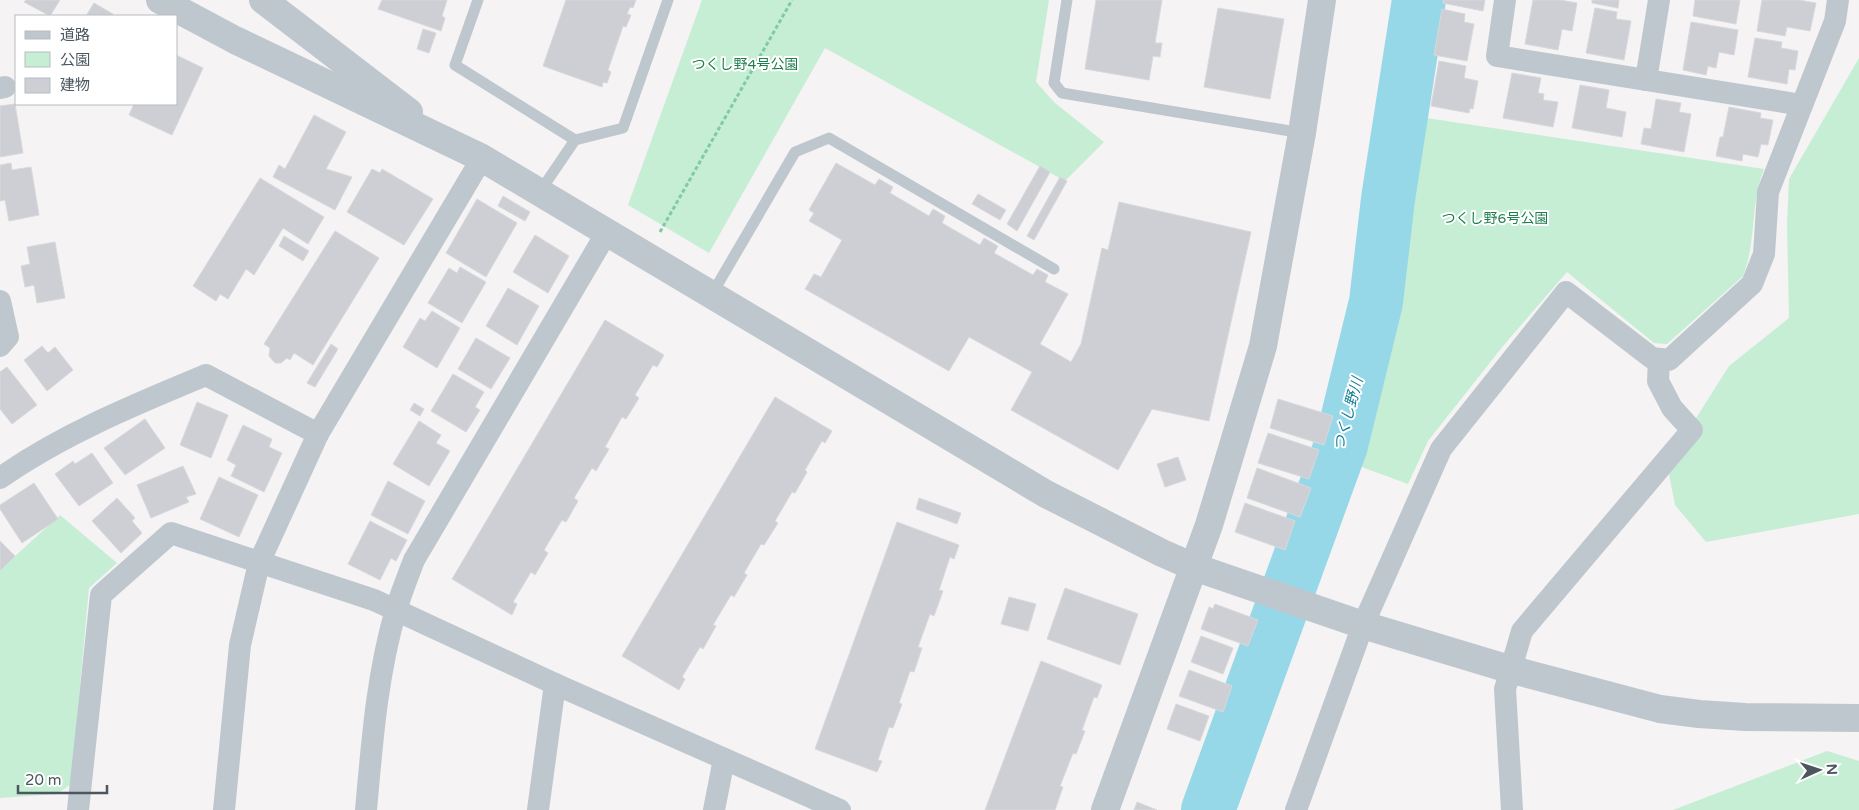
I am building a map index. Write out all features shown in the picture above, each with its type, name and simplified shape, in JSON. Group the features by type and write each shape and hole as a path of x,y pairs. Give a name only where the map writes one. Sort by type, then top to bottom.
{"street":[{"path":"160,0 271,57 438,135 482,158 1046,494 1162,553 1194,567 1363,625 1509,670 1628,701 1699,714 1807,719 1859,718"},
{"path":"263,0 438,135"},
{"path":"1105,810 1194,567 1263,346 1302,133 1322,0"},
{"path":"1505,0 1497,56 1802,105"},
{"path":"1646,80 1659,0"},
{"path":"1296,810 1363,625 1441,449 1566,292 1652,358 1669,360 1752,284 1764,254 1768,192 1835,21 1838,0"},
{"path":"224,810 240,645 258,563 318,434 482,158"},
{"path":"366,810 371,752 382,668 396,610 414,560 607,232"},
{"path":"0,301 8,338 0,346"},
{"path":"1512,810 1505,689 1509,670 1522,631 1692,430 1672,408 1658,382 1659,359"},
{"path":"0,478 28,458 119,412 206,375 318,434"},
{"path":"78,810 102,595 171,533 374,600 555,684 840,810"},
{"path":"538,810 555,684"},
{"path":"714,810 724,759"}],"lane":[{"path":"478,0 455,65 575,140"},
{"path":"539,193 575,140 623,128 668,0"},
{"path":"1067,0 1054,83 1062,93 1302,133"},
{"path":"712,294 796,152 829,138 1054,269"}],"path":[{"path":"659,233 792,0"}],"green space":[{"name":"つくし野4号公園","path":"702,0 1049,0 1036,82 1055,103 1104,142 1065,181 825,48 709,253 628,205"},
{"path":"1859,58 1859,514 1706,542 1675,505 1667,464 1729,366 1789,318 1787,224 1789,179"},
{"name":"つくし野6号公園","path":"1420,117 1764,169 1757,195 1750,249 1743,276 1667,344 1654,343 1567,272 1503,346 1428,441 1408,484 1348,462 1399,259"},
{"path":"60,515 117,563 89,588 71,784 57,794 0,798 0,570"},
{"path":"1827,751 1859,761 1859,810 1673,810"}],"building":[{"path":"26,0 60,0 51,15 24,2"},
{"path":"382,0 447,0 442,16 445,18 441,31 378,9"},
{"path":"566,0 636,0 633,8 630,7 627,14 631,15 626,27 623,26 608,70 611,72 607,83 603,82 602,87 543,66"},
{"path":"1096,0 1162,0 1155,43 1162,43 1160,57 1153,56 1149,80 1085,69"},
{"path":"1443,0 1485,0 1483,11 1443,3"},
{"path":"1533,0 1560,0 1577,3 1572,31 1562,29 1558,50 1525,44"},
{"path":"1592,0 1619,0 1618,8 1592,3"},
{"path":"1695,0 1740,0 1736,24 1693,16"},
{"path":"1762,0 1799,0 1816,3 1810,31 1787,27 1785,36 1757,31"},
{"path":"94,3 113,14 112,15 87,15"},
{"path":"1218,8 1284,19 1270,99 1204,87"},
{"path":"1595,8 1617,12 1616,19 1631,21 1624,60 1586,53"},
{"path":"1442,9 1465,14 1464,22 1474,24 1467,61 1434,55"},
{"path":"1691,22 1738,30 1734,55 1719,52 1716,68 1708,66 1706,75 1683,70"},
{"path":"423,29 436,33 429,53 417,49"},
{"path":"1755,38 1782,42 1781,48 1798,51 1795,70 1789,69 1787,84 1748,77"},
{"path":"178,56 203,68 172,135 129,115 134,105 178,105"},
{"path":"1439,61 1466,66 1464,78 1478,81 1473,109 1470,108 1469,113 1431,106"},
{"path":"1512,73 1541,78 1538,93 1544,94 1543,100 1558,102 1553,127 1503,118"},
{"path":"1580,85 1609,90 1606,108 1626,112 1622,137 1572,128"},
{"path":"1656,99 1681,103 1679,112 1691,114 1684,152 1641,144 1644,128 1651,129"},
{"path":"15,104 23,153 0,157 0,106"},
{"path":"1729,107 1761,113 1760,118 1773,120 1768,145 1761,144 1758,157 1743,154 1742,161 1716,156 1720,137 1723,137"},
{"path":"314,115 346,132 326,169 352,177 335,210 273,177 279,165 285,169"},
{"path":"11,163 12,170 31,167 39,215 9,221 5,200 0,201 0,165"},
{"path":"836,163 875,185 879,179 893,187 890,193 929,216 933,209 945,216 942,223 980,245 984,238 998,246 994,253 1033,275 1037,269 1048,275 1045,282 1068,294 1040,344 1071,362 1081,344 1102,248 1108,250 1119,202 1251,232 1209,421 1152,409 1118,470 1011,410 1032,372 969,337 949,371 805,289 814,274 821,277 842,240 809,221 814,213 809,210"},
{"path":"1040,166 1050,172 1017,231 1007,224"},
{"path":"372,169 380,173 382,169 433,199 404,245 347,212"},
{"path":"1060,177 1067,181 1034,240 1027,236"},
{"path":"260,178 324,217 308,244 283,228 254,275 246,269 228,299 220,294 216,301 193,286"},
{"path":"978,194 1006,210 1000,220 972,204"},
{"path":"503,196 530,212 525,221 498,206"},
{"path":"477,199 517,223 486,277 446,253"},
{"path":"335,231 379,258 313,365 294,353 290,360 287,358 281,363 275,363 269,356 270,348 264,344"},
{"path":"535,235 569,256 548,293 513,272"},
{"path":"284,236 309,251 303,261 279,246"},
{"path":"55,242 65,298 37,303 34,285 25,287 21,266 30,264 27,247"},
{"path":"460,267 486,282 462,323 428,303 449,268 457,273"},
{"path":"508,288 539,306 517,345 486,326"},
{"path":"432,311 460,328 437,368 403,347 420,318 425,321"},
{"path":"605,320 664,355 657,367 653,365 635,395 639,398 626,419 622,417 605,447 609,449 596,471 592,468 574,498 578,501 566,522 562,520 544,550 548,553 535,575 531,572 513,602 517,604 512,615 452,579"},
{"path":"476,338 510,358 491,389 458,369"},
{"path":"331,344 338,349 315,387 307,383"},
{"path":"42,346 48,353 55,347 73,370 47,391 24,360"},
{"path":"7,367 37,405 12,424 0,409 0,372"},
{"path":"453,374 484,392 475,407 480,410 466,432 431,411"},
{"path":"775,397 832,431 825,443 822,441 805,470 807,472 795,493 792,492 775,521 778,523 764,545 761,544 744,573 747,575 734,597 731,595 713,625 716,626 703,649 700,647 682,677 685,679 679,690 622,656"},
{"path":"1278,399 1333,416 1324,445 1270,428"},
{"path":"197,402 228,415 211,458 180,445"},
{"path":"414,403 424,409 420,416 410,410"},
{"path":"145,419 165,448 125,475 104,448"},
{"path":"419,421 441,435 436,443 450,451 429,486 393,464"},
{"path":"243,425 272,439 269,447 282,453 264,492 231,476 236,465 227,460"},
{"path":"1268,433 1319,450 1309,479 1258,463"},
{"path":"92,453 113,483 79,506 55,474 73,461 75,464"},
{"path":"1178,457 1186,480 1165,487 1157,464"},
{"path":"183,466 196,494 186,497 189,502 151,518 137,485"},
{"path":"1257,468 1311,488 1300,517 1247,498"},
{"path":"219,477 258,495 239,537 200,519"},
{"path":"388,481 425,501 408,534 371,515"},
{"path":"34,483 58,519 22,543 0,509 0,505"},
{"path":"117,498 135,518 132,521 142,533 121,553 92,521"},
{"path":"919,498 961,513 957,524 916,509"},
{"path":"1245,503 1295,521 1285,550 1235,532"},
{"path":"370,521 407,540 396,561 391,558 380,580 348,564"},
{"path":"897,522 959,545 954,559 950,557 939,590 943,591 934,616 930,614 918,647 922,648 914,672 910,671 899,703 902,704 893,728 889,727 878,760 882,761 877,772 815,749"},
{"path":"0,541 15,556 0,571"},
{"path":"1065,588 1138,614 1120,665 1047,639"},
{"path":"1009,597 1036,604 1028,631 1001,624"},
{"path":"1215,604 1258,620 1248,646 1201,629 1209,607 1213,609"},
{"path":"1201,636 1233,648 1223,674 1191,662"},
{"path":"1041,661 1102,685 1097,698 1094,697 1082,730 1085,731 1076,754 1073,753 1060,786 1063,787 1055,810 985,810"},
{"path":"1189,670 1232,686 1223,712 1179,696"},
{"path":"1176,704 1209,716 1200,741 1167,729"},
{"path":"1137,802 1157,810 1134,810"}],"waterway":[{"name":"つくし野川","path":"1208,810 1341,445 1376,302 1388,199 1419,0"}]}
